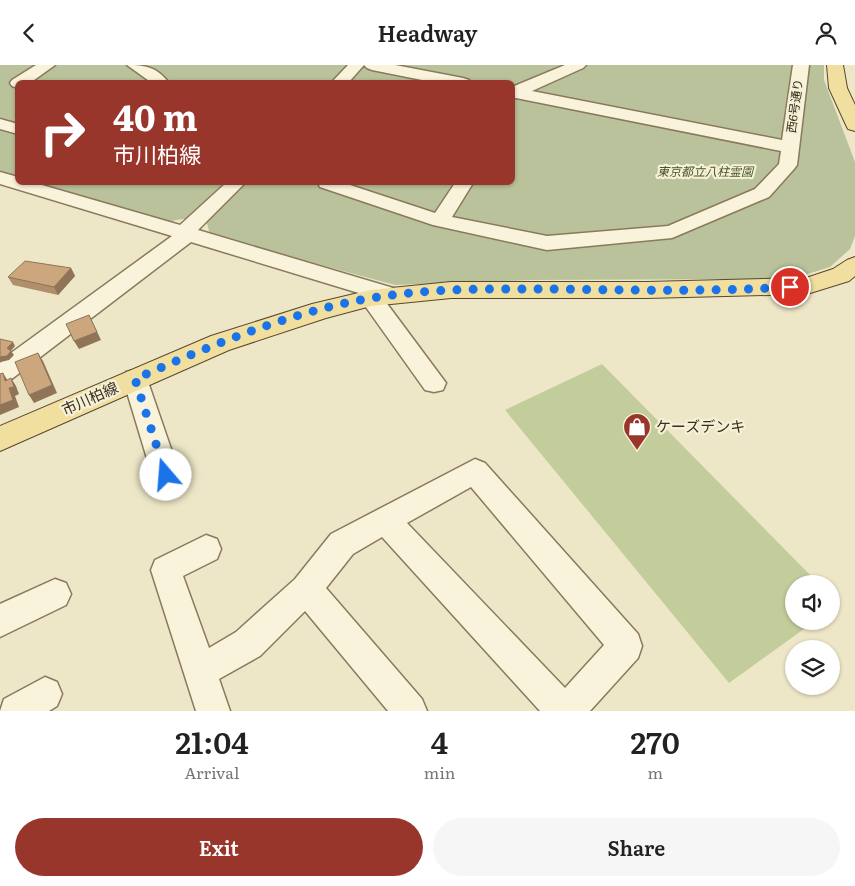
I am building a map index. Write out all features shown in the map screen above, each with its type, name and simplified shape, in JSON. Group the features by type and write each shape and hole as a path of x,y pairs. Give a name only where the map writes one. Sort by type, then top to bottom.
{"main road":[{"path":"836,65 838,88 855,125"},
{"name":"市川柏線","path":"0,439 220,343 321,310 382,297 451,290 647,290 807,286 841,275 855,265"}],"street":[{"path":"10,84 25,65"},
{"path":"18,80 47,65"},
{"path":"135,65 155,76 158,80"},
{"path":"342,80 358,65"},
{"path":"372,65 448,80"},
{"path":"515,96 578,65"},
{"name":"西6号通り","path":"333,185 440,221 548,243 672,232 762,193 788,165 801,65"},
{"path":"515,96 789,147"},
{"path":"0,124 15,128"},
{"path":"4,184 187,233 382,297 434,383"},
{"path":"0,374 187,233 234,185"},
{"path":"440,221 463,185"},
{"path":"135,379 166,475"},
{"path":"200,672 248,644 306,589 342,544 475,471 626,646 567,711"},
{"path":"386,521 562,711"},
{"path":"206,549 166,570 213,711"},
{"path":"306,589 410,711"},
{"path":"0,621 54,594"},
{"path":"16,711 45,694"}],"green space":[{"name":"東京都立八柱霊園","path":"0,65 824,65 824,80 855,162 855,236 850,249 830,267 801,276 770,279 532,280 395,285 210,235 207,223 202,221 188,219 168,222 35,185 515,185 515,80 15,80 15,178 0,174"},
{"path":"602,364 810,575 785,575 785,630 803,630 789,640 785,640 785,643 729,683 505,410"}],"building":[{"path":"25,261 71,268 54,287 8,277"},
{"path":"89,315 97,332 74,341 66,324"},
{"path":"0,339 13,342 7,348 11,351 7,356 0,357"},
{"path":"38,353 52,385 29,395 15,362"},
{"path":"3,373 5,381 11,378 14,387 9,388 13,400 0,405 0,374"}],"place":[{"name":"ケーズデンキ","path":"637,451"}],"route":[{"path":"166,475 135,379 220,343 321,310 371,298 451,290 647,290 790,287"}]}
